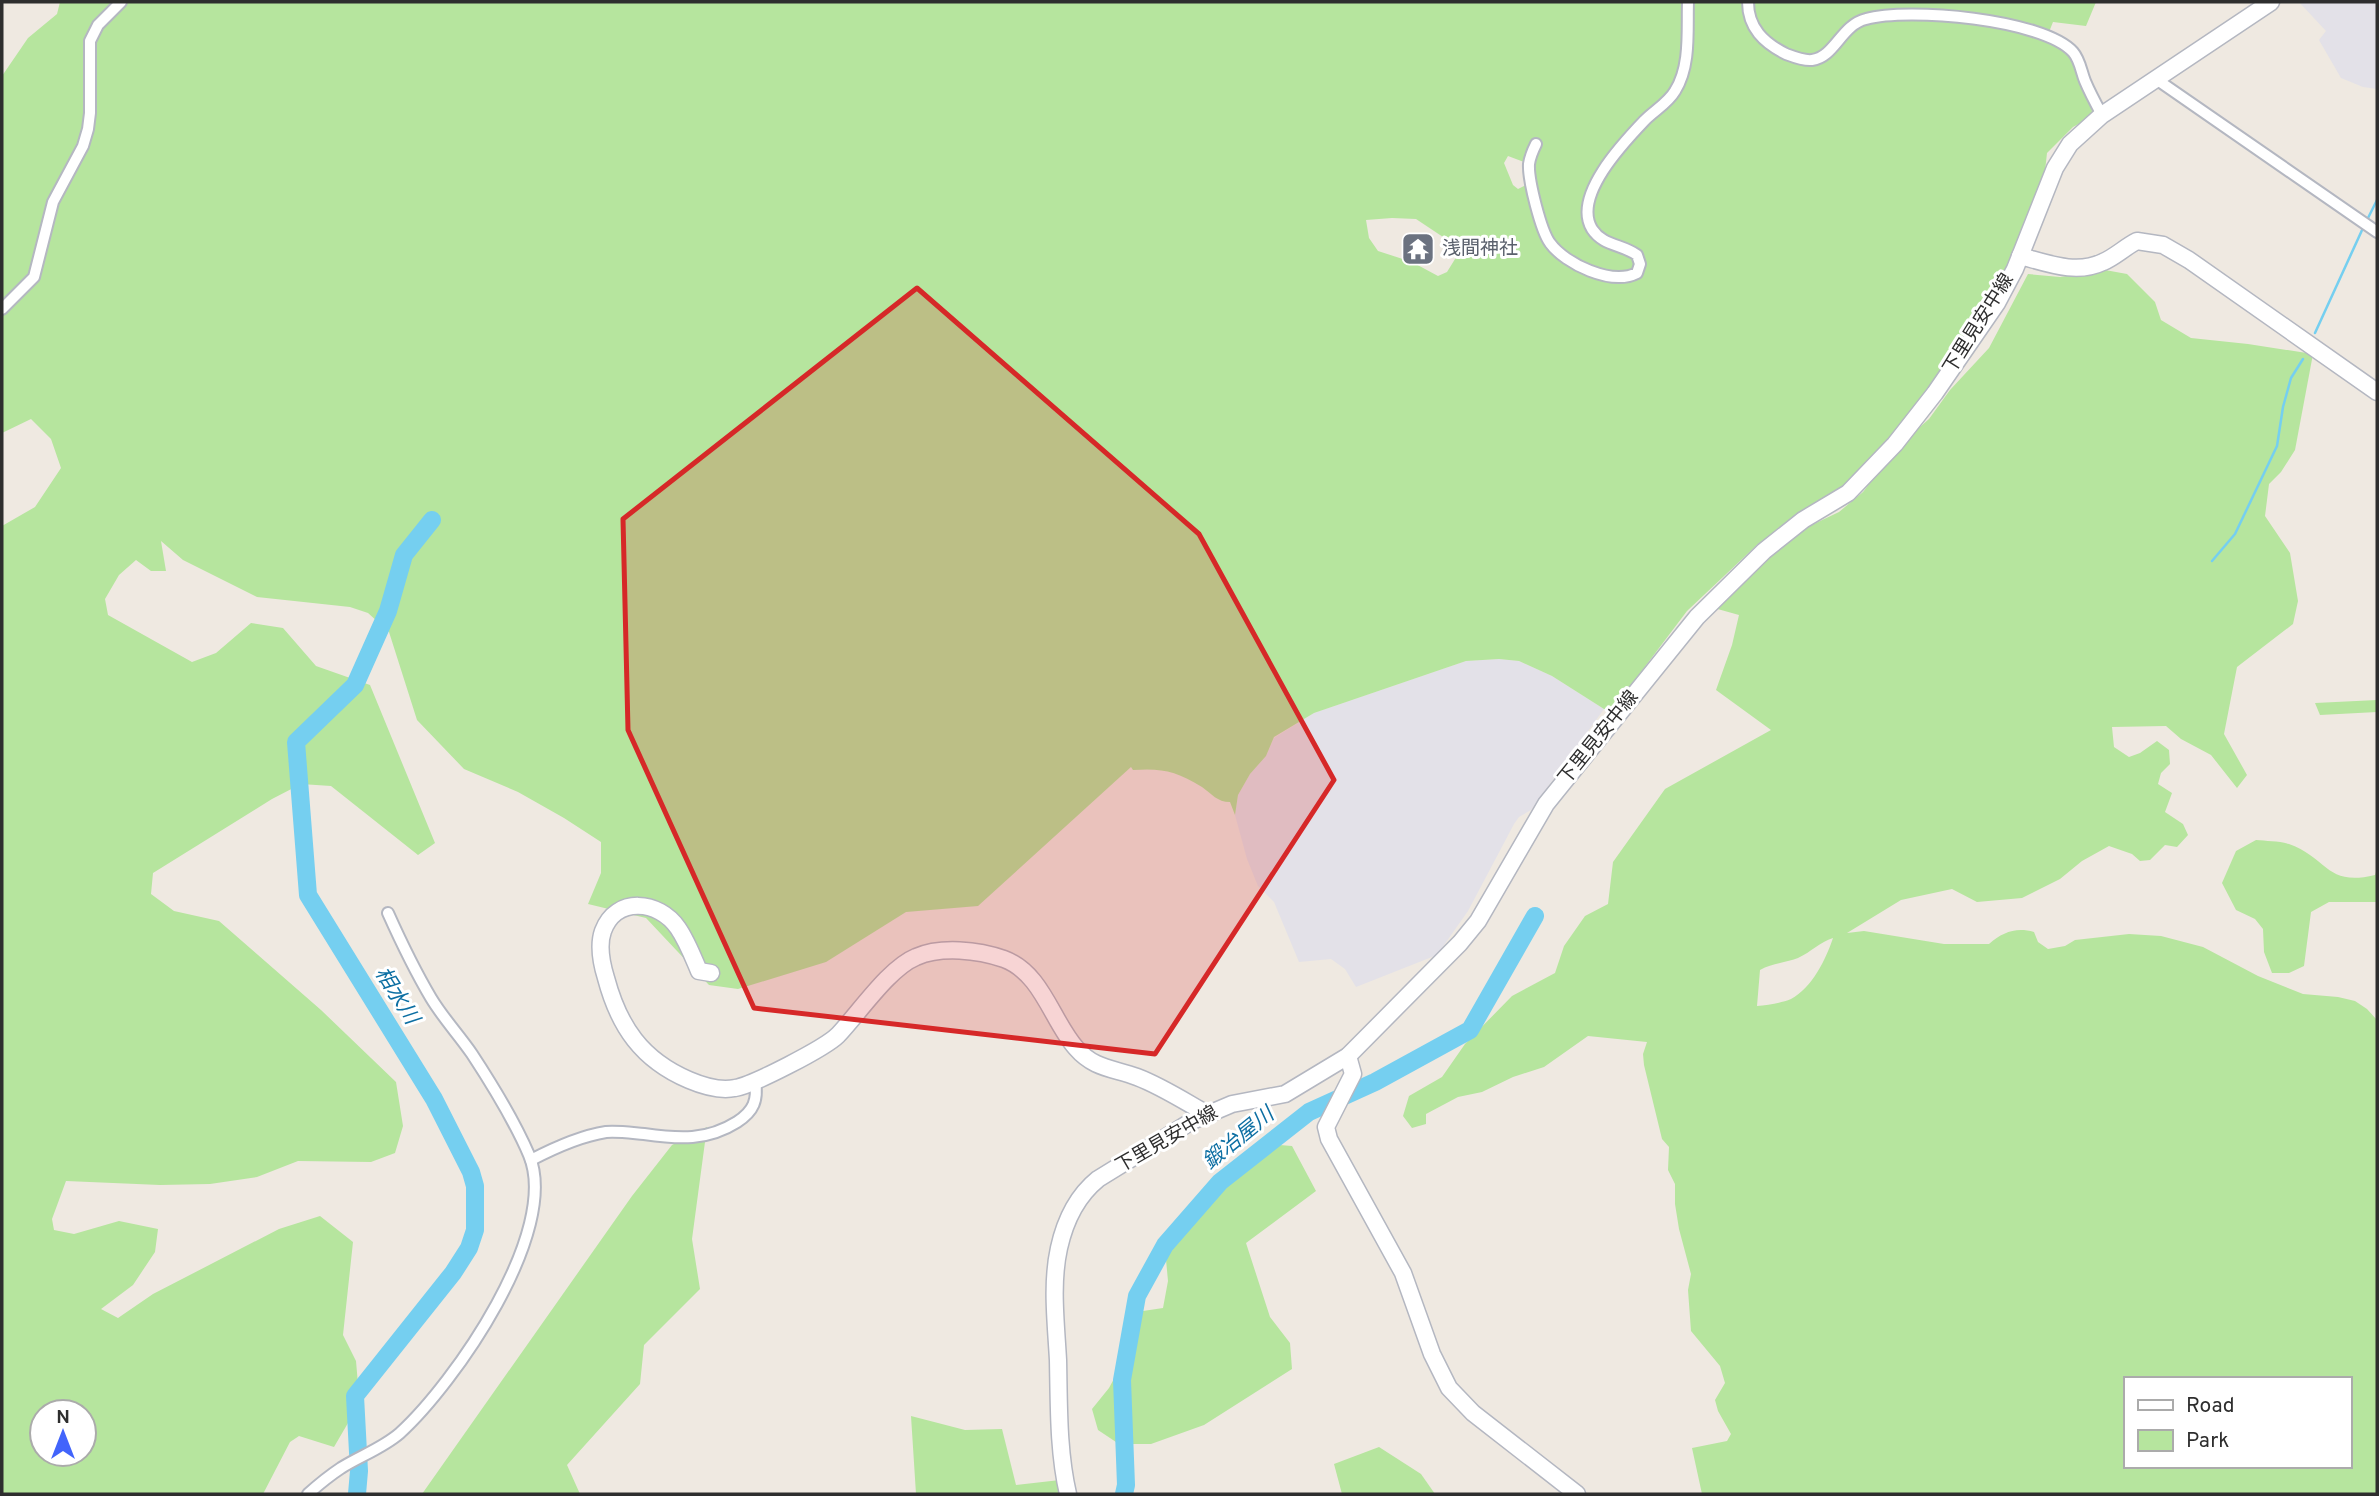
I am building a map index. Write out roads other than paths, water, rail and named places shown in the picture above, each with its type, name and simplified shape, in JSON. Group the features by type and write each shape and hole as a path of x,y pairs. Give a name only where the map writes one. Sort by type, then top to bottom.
{"main road":[{"name":"下里見安中線","path":"1068,1494 1061,1443 1055,1289 1059,1247 1073,1209 1084,1191 1098,1179 1207,1114 1232,1104 1285,1094 1348,1056 1460,943 1478,921 1546,804 1697,617 1764,551 1803,520 1848,493 1895,443 1935,393 1997,303 2020,256 2055,168 2070,144 2102,115 2271,2"},
{"path":"2020,256 2068,268 2086,268 2105,262 2137,241 2163,245 2189,260 2377,392"},
{"path":"711,973 699,971 678,928 662,912 646,905 627,907 609,918 602,934 602,965 613,1003 631,1037 655,1061 693,1082 720,1089 737,1088 755,1082 834,1038 900,965 918,956 945,951 968,952 1005,960 1023,971 1040,991 1076,1048 1096,1065 1137,1077 1207,1114"},
{"path":"1348,1056 1353,1073 1326,1127 1329,1139 1403,1273 1432,1354 1449,1388 1473,1413 1577,1494"}],"street":[{"path":"2,309 34,276 53,202 86,137 90,113 90,41 98,25 121,2"},
{"path":"1536,144 1529,169 1540,223 1557,252 1591,272 1619,278 1637,273 1640,264 1637,255 1608,243 1597,235 1587,214 1603,168 1679,85 1685,61 1688,2"},
{"path":"1748,2 1751,20 1761,38 1772,47 1793,57 1810,61 1821,58 1830,51 1851,26 1864,19 1878,17 1922,14 1963,18 1999,22 2041,34 2065,45 2078,60 2102,115"},
{"path":"2156,79 2377,232"},
{"path":"308,1494 342,1468 398,1434 424,1408 476,1340 511,1276 531,1222 534,1181 531,1160 488,1079 433,1001 388,914"},
{"path":"531,1160 559,1147 608,1132 676,1139 704,1137 724,1130 744,1118 755,1105 755,1082"}],"waterway":[{"path":"2366,222 2377,200"},
{"path":"2315,333 2363,228"},
{"path":"2212,561 2235,534 2277,446 2291,378 2303,359"},
{"name":"相水川","path":"357,1494 359,1471 355,1396 453,1273 469,1248 475,1230 475,1186 471,1172 434,1099 308,895 296,742 355,685 388,611 404,555 432,520"},
{"name":"鍛冶屋川","path":"1124,1494 1126,1485 1122,1380 1137,1296 1165,1245 1220,1182 1309,1112 1375,1082 1470,1030 1535,916"}],"place":[{"name":"浅間神社","path":"1418,249"}]}
